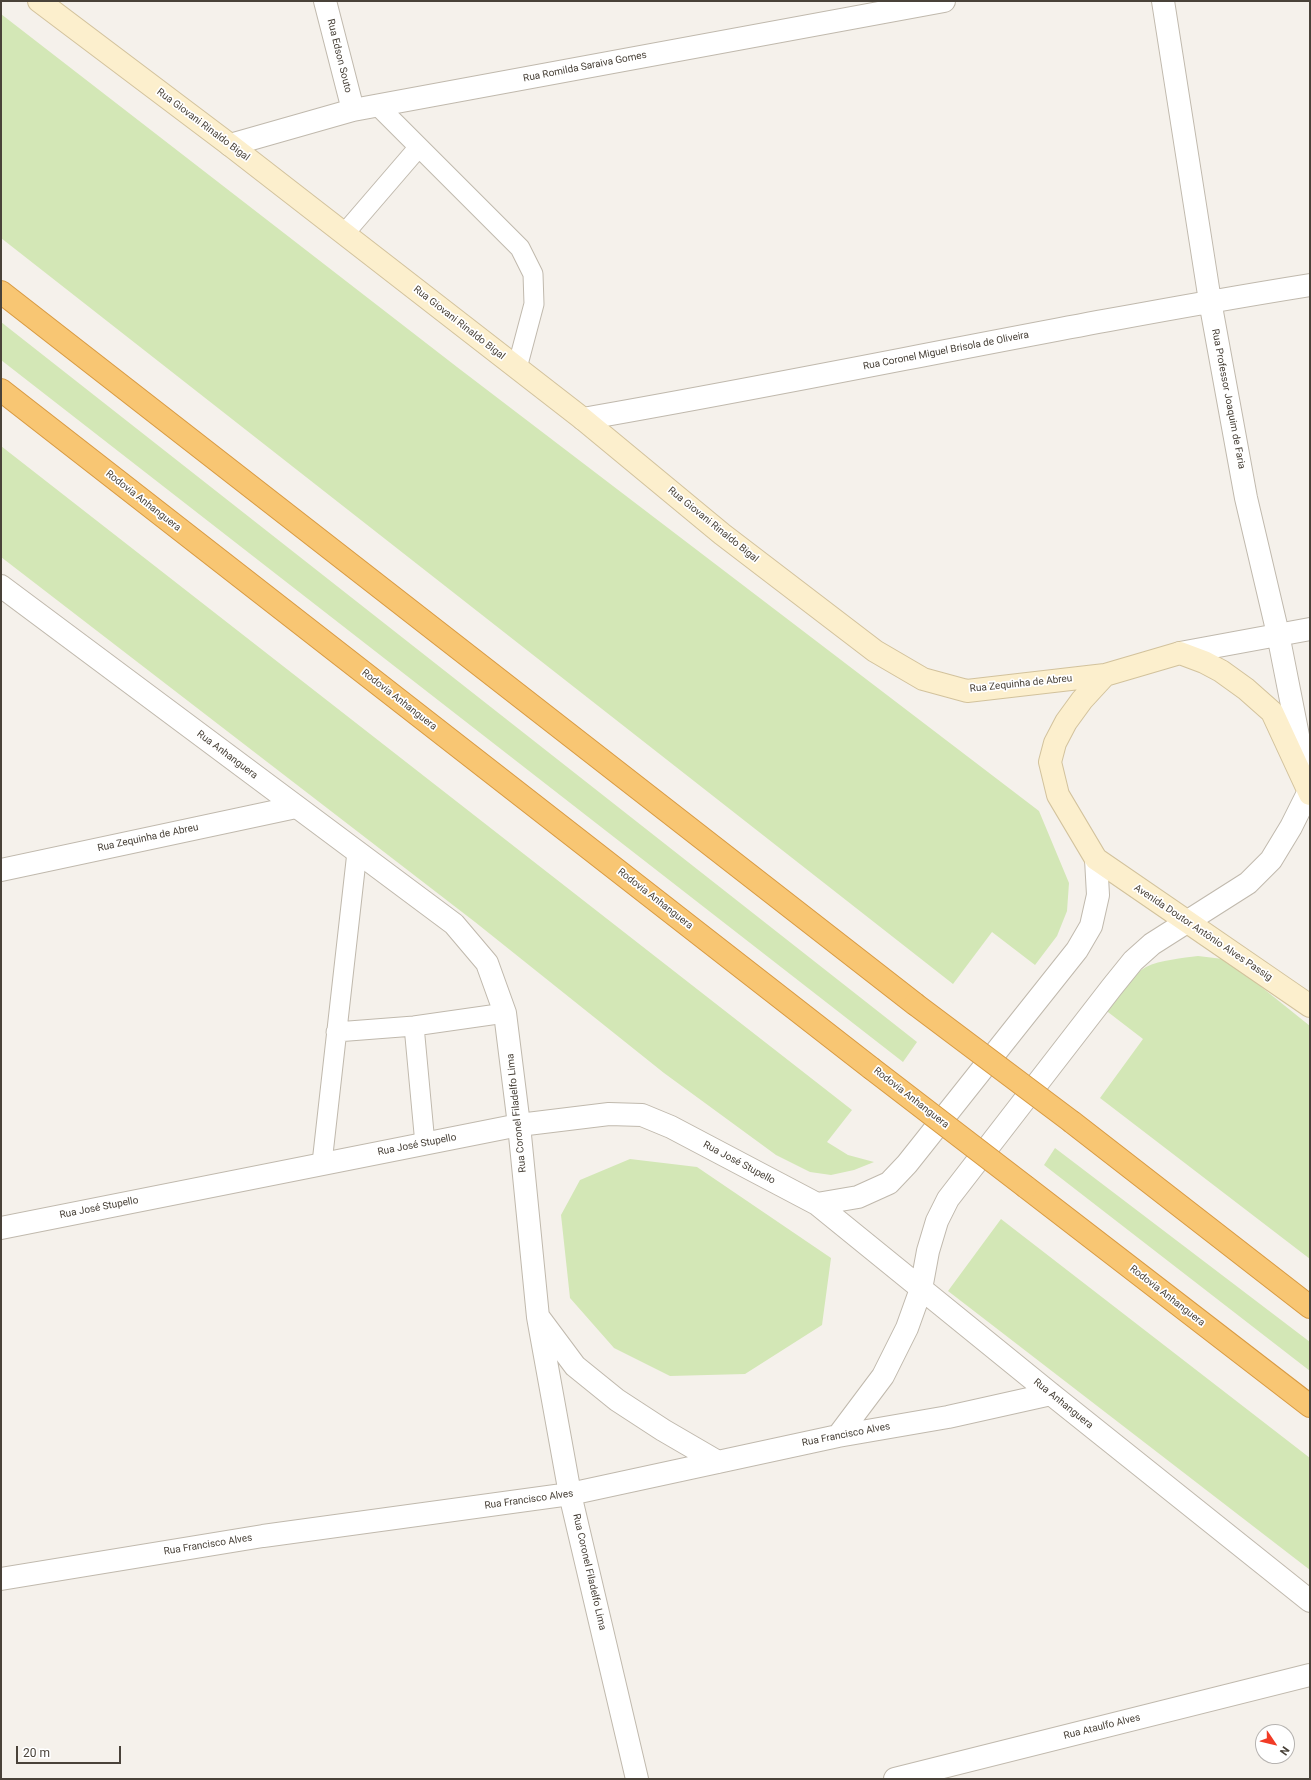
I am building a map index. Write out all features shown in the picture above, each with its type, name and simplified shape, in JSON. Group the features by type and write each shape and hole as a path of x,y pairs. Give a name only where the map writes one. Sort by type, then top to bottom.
{"highway":[{"path":"1,292 915,1004 1072,1122 1310,1307"},
{"name":"Rodovia Anhanguera","path":"1,390 871,1068 1310,1406"}],"main road":[{"name":"Rua Giovani Rinaldo Bigal","path":"39,1 230,145 583,419 722,534 875,651"},
{"name":"Rua Zequinha de Abreu","path":"875,651 923,679 967,691 1105,675 1180,653"},
{"path":"1180,653 1204,662 1221,672 1246,689 1272,712 1310,792"},
{"path":"1096,860 1058,795 1050,762 1056,743 1066,722 1082,700 1105,675"},
{"name":"Avenida Doutor Antônio Alves Passig","path":"1096,860 1310,1006"}],"street":[{"name":"Rua Edson Souto","path":"325,1 352,110"},
{"name":"Rua Romilda Saraiva Gomes","path":"230,145 352,110 944,1"},
{"name":"Rua Professor Joaquim de Faria","path":"1163,1 1210,301 1246,498 1278,634 1310,792"},
{"name":"Rua Coronel Miguel Brisola de Oliveira","path":"583,419 681,402 1210,301 1310,285"},
{"name":"Rua Anhanguera","path":"1,586 454,924"},
{"name":"Rua Zequinha de Abreu","path":"1180,653 1310,629"},
{"path":"838,1436 883,1376 908,1328 921,1288 928,1251 937,1221 948,1199 1133,961 1152,944 1248,883 1271,860 1310,792"},
{"name":"Rua Zequinha de Abreu","path":"1,870 296,807"},
{"path":"817,1204 858,1197 889,1183 907,1164 1077,950 1091,926 1098,895 1096,860"},
{"name":"Rua Coronel Filadelfo Lima","path":"454,924 487,963 505,1013 519,1125 538,1317 570,1494 637,1779"},
{"name":"Rua José Stupello","path":"1,1228 519,1125 609,1114 642,1114 671,1127 817,1204"},
{"name":"Rua Anhanguera","path":"817,1204 1051,1394 1310,1601"},
{"path":"538,1317 575,1366 617,1400 662,1430 718,1462"},
{"name":"Rua Francisco Alves","path":"1,1579 263,1536 570,1494 838,1436 948,1417 1051,1394"},
{"name":"Rua Ataulfo Alves","path":"895,1779 1310,1675"}],"lane":[{"path":"378,106 418,148 520,248 533,274 534,304 517,368"},
{"path":"344,234 418,148"},
{"path":"322,1163 357,852"},
{"path":"336,1032 414,1026 505,1013"},
{"path":"414,1026 425,1144"}],"green space":[{"path":"1,14 457,367 1039,811 1069,883 1067,911 1057,936 1035,965 992,932 953,984 1,238"},
{"path":"1,322 917,1042 903,1062 1,360"},
{"path":"1,446 852,1110 827,1142 848,1155 874,1162 854,1170 831,1175 810,1172 776,1155 664,1073 475,922 1,557"},
{"path":"1198,956 1223,959 1244,973 1310,1026 1310,1259 1100,1098 1143,1039 1104,1009 1128,981 1146,967 1165,961"},
{"path":"1055,1148 1310,1342 1310,1371 1044,1165"},
{"path":"630,1159 697,1167 831,1258 822,1325 745,1374 670,1376 614,1348 570,1298 561,1215 580,1180"},
{"path":"1001,1219 1310,1458 1310,1570 948,1291"}]}
